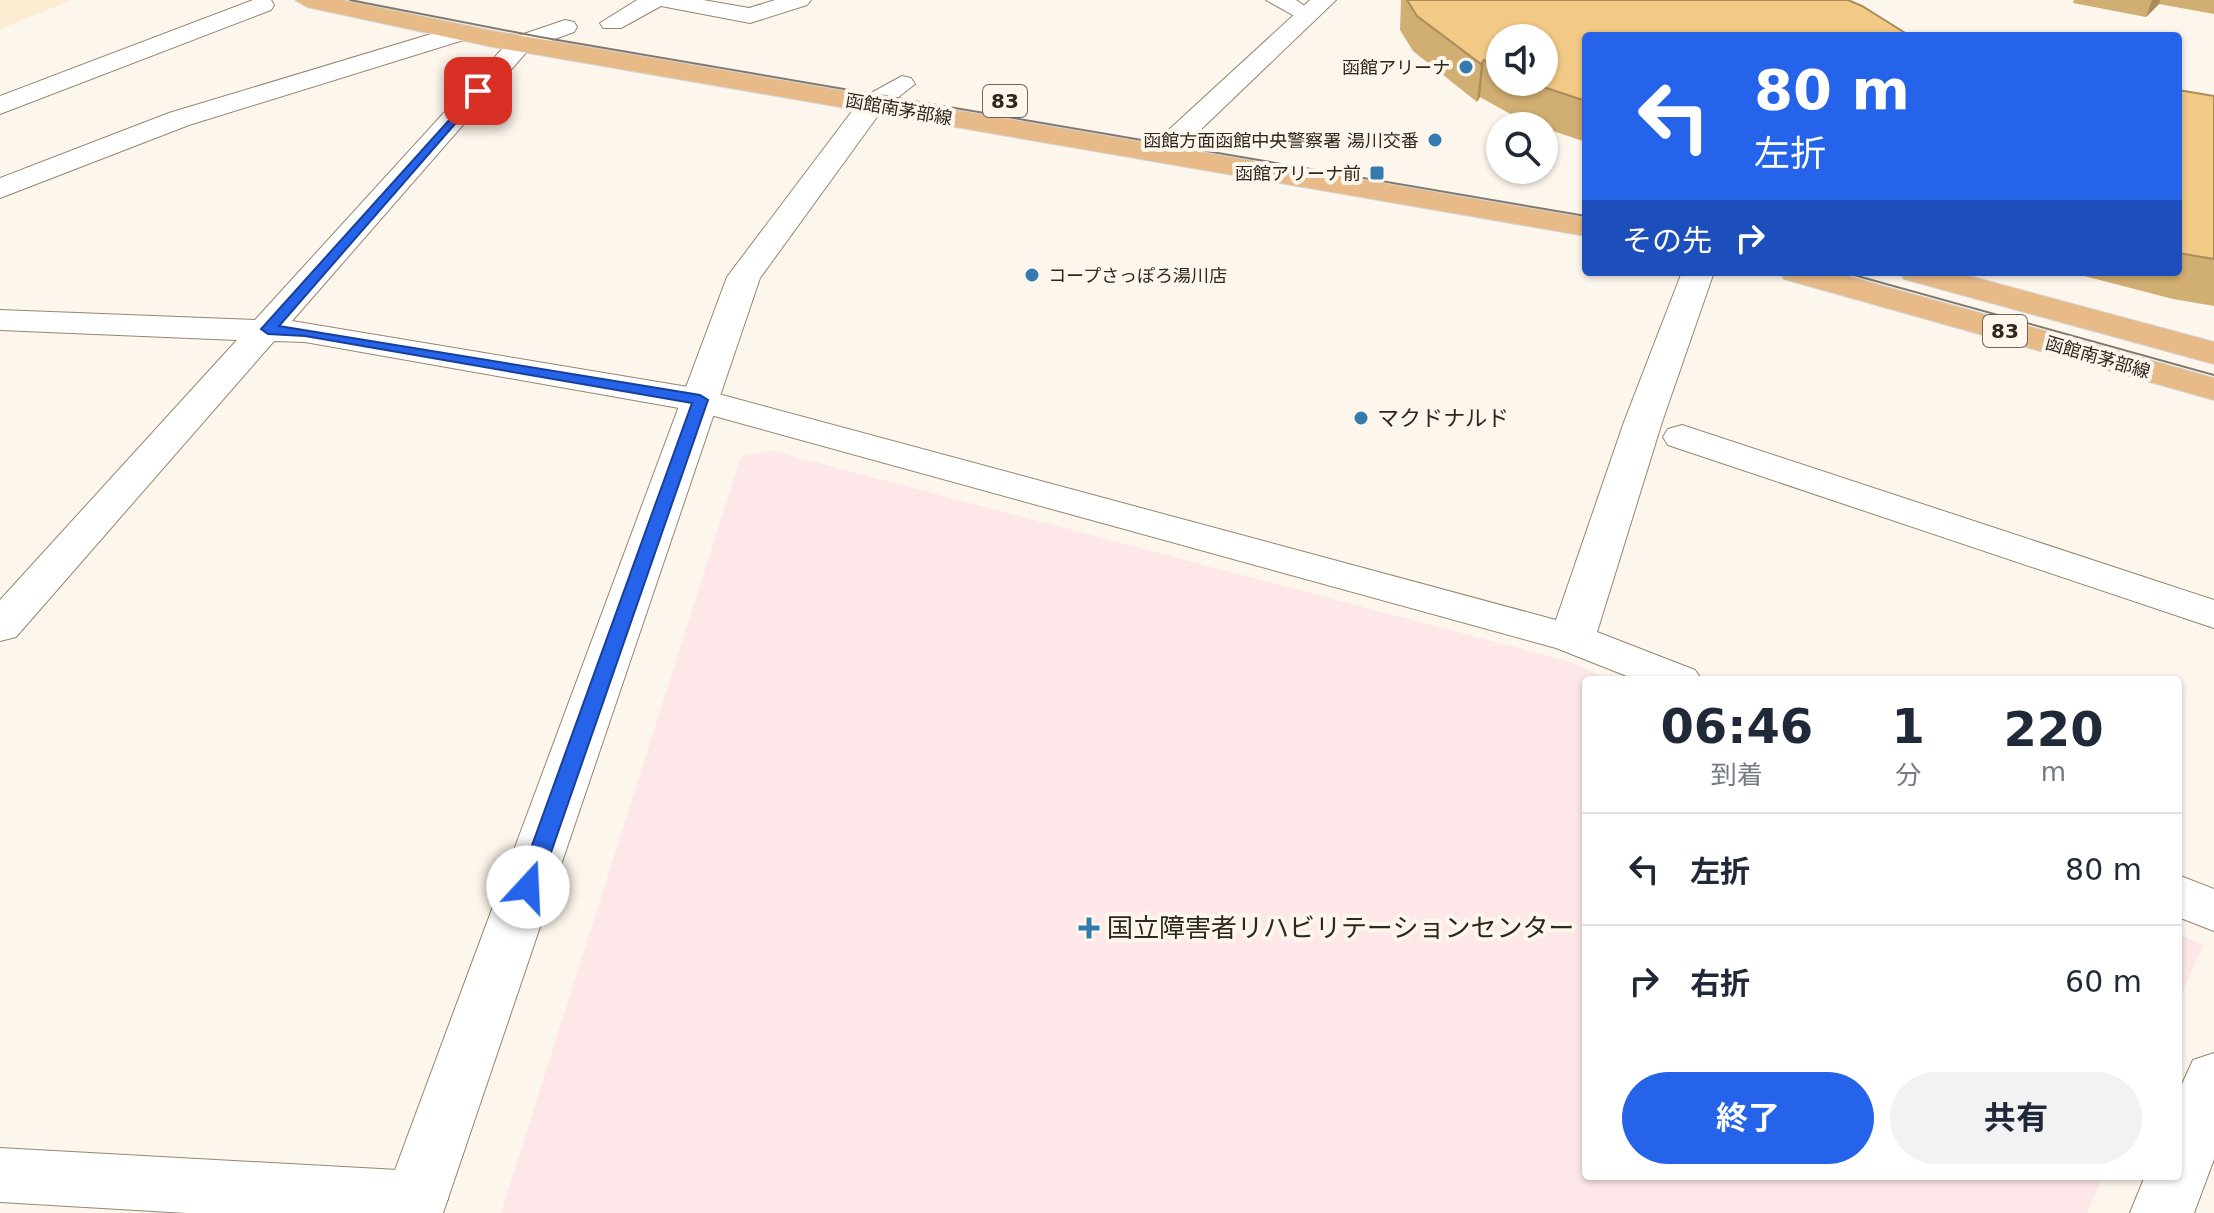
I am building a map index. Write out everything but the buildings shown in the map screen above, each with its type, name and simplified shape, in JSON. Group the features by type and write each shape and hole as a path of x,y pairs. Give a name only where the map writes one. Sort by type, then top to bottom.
{"main road":[{"name":"函館南茅部線","path":"307,0 521,43 1212,136"},
{"name":"函館南茅部線","path":"425,0 887,94 1159,154 1582,226"},
{"name":"函館南茅部線","path":"1810,276 2214,389"},
{"name":"函館南茅部線","path":"1931,276 2214,353"}],"street":[{"path":"612,23 655,0"},
{"path":"664,0 750,16 799,0"},
{"path":"1278,0 1316,8"},
{"path":"0,106 262,5"},
{"path":"1159,154 1316,8"},
{"path":"0,627 521,43 565,27"},
{"path":"0,189 179,119 461,33"},
{"path":"0,1175 413,1206 744,277 887,94"},
{"path":"1572,638 1643,422 1697,276"},
{"path":"0,320 305,332 700,400 1572,638 1669,676"},
{"path":"1682,437 2214,615"},
{"path":"2182,897 2214,911"},
{"path":"2182,1161 2214,1077"},
{"path":"2162,1213 2175,1180"}],"shaded area":[{"path":"0,0 72,0 0,29"},
{"name":"国立障害者リハビリテーションセンター","path":"773,451 1571,662 1601,676 1582,676 1582,1180 2101,1180 2087,1213 501,1213 741,456"},
{"path":"2182,936 2203,945 2182,994"}],"tram line":[{"path":"350,0 540,37 1582,215"},
{"path":"1857,276 2214,375"}],"place":[{"name":"函館アリーナ","path":"1466,67"},
{"name":"函館方面函館中央警察署 湯川交番","path":"1435,140"},
{"name":"函館アリーナ前","path":"1377,173"},
{"name":"コープさっぽろ湯川店","path":"1032,275"},
{"name":"マクドナルド","path":"1361,418"},
{"name":"国立障害者リハビリテーションセンター","path":"1089,928"}],"route":[{"path":"478,91 268,329 305,332 700,400 528,887"}]}
